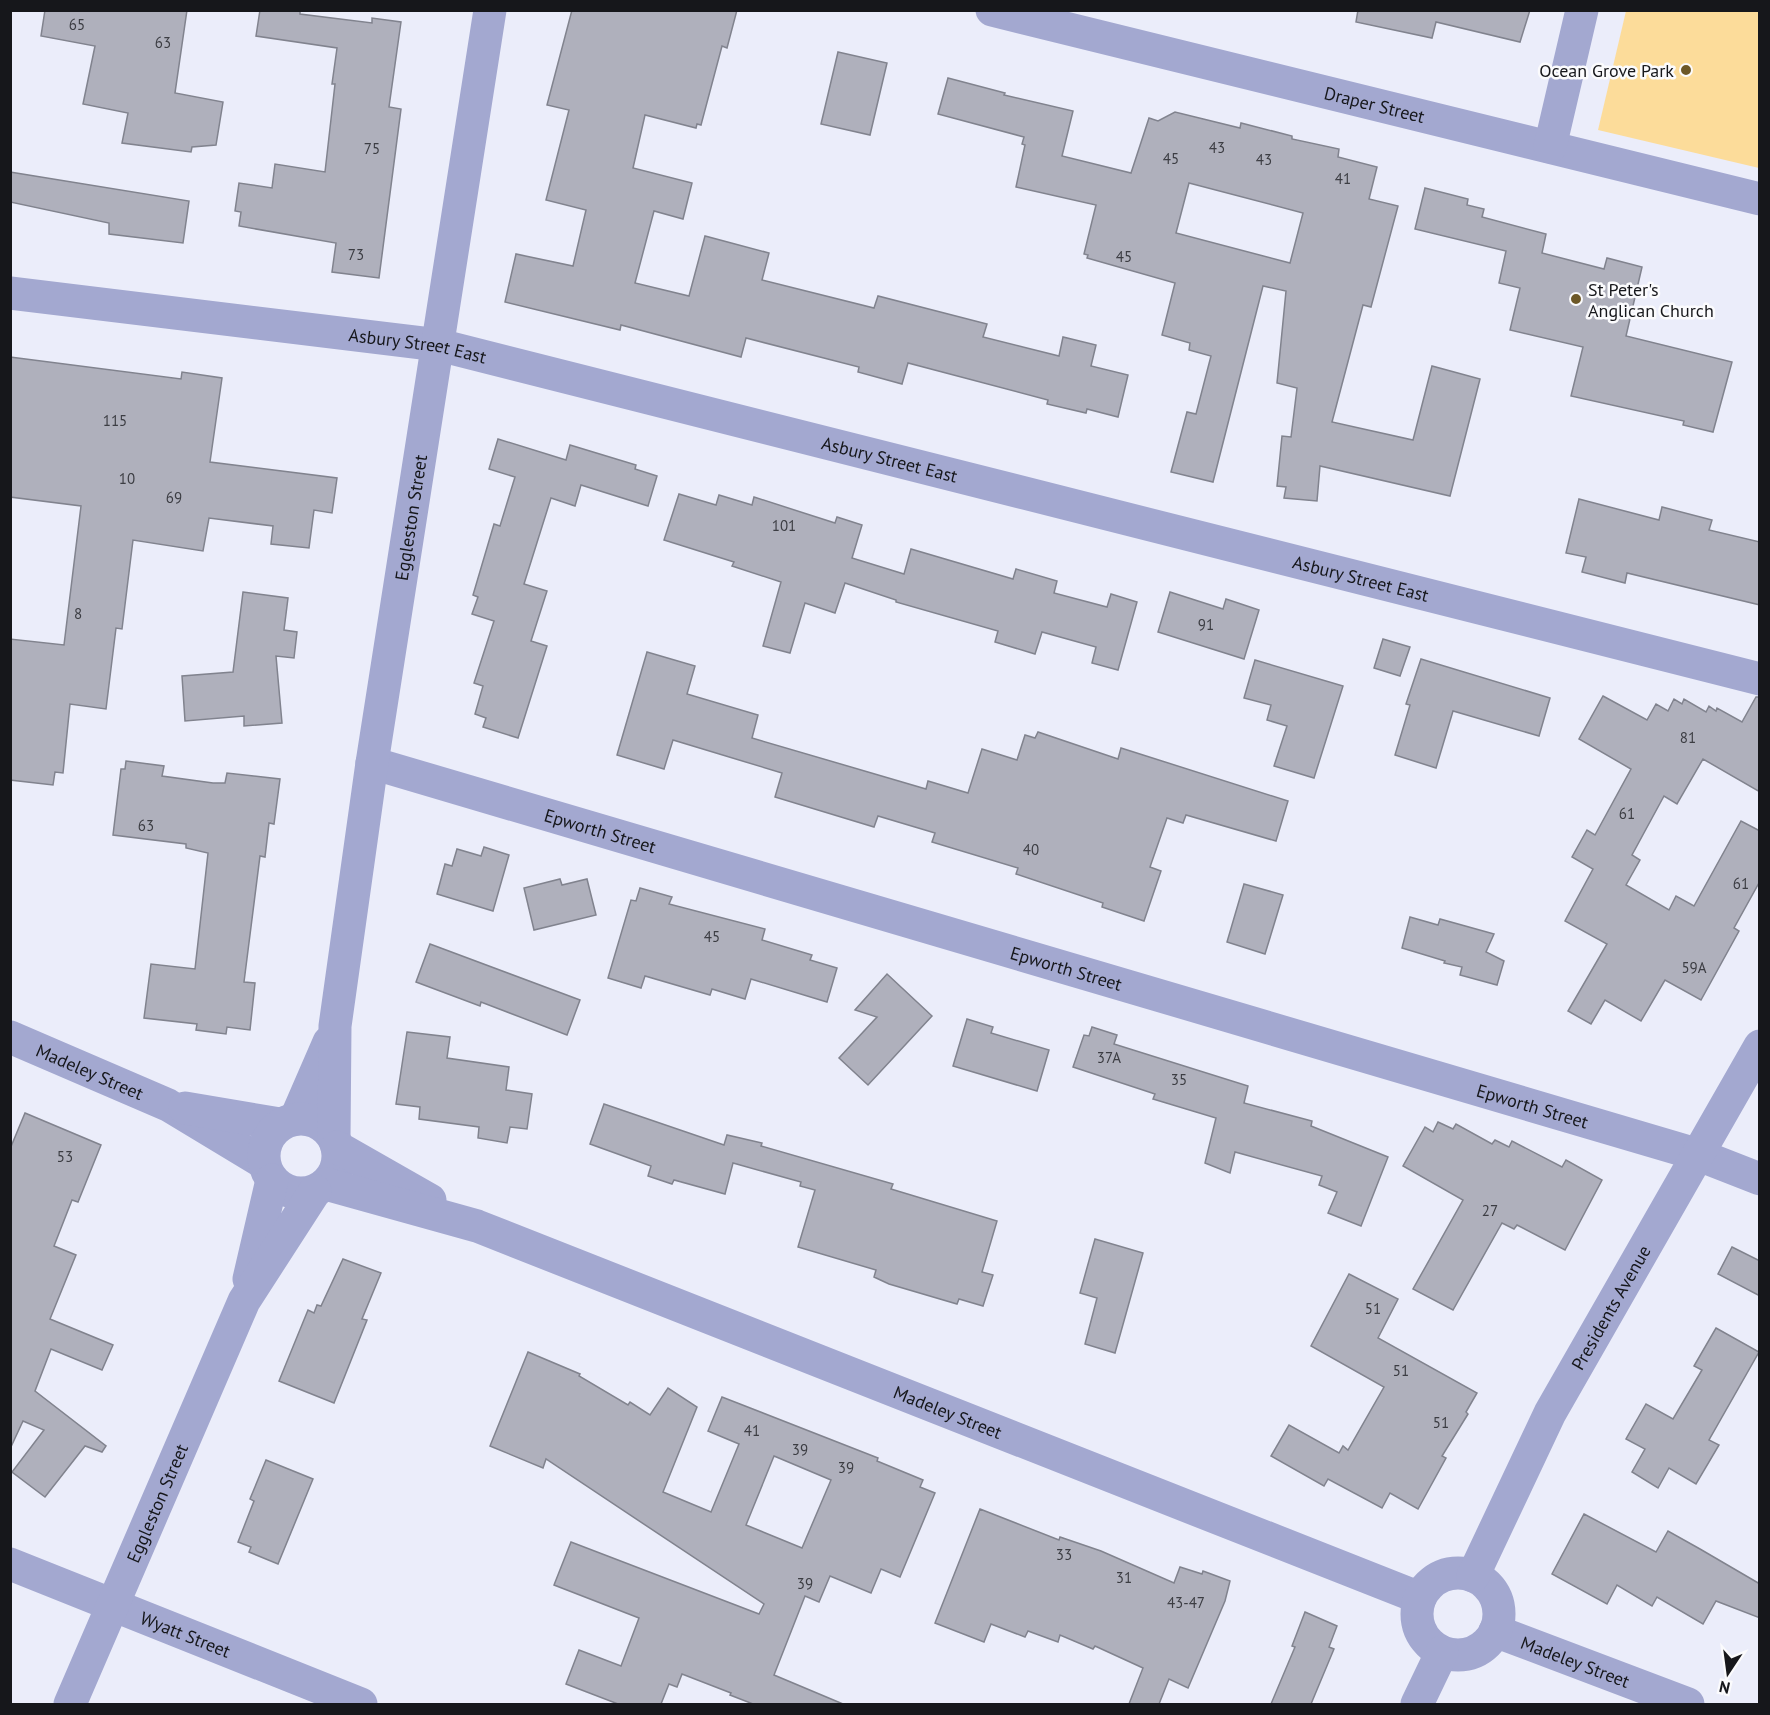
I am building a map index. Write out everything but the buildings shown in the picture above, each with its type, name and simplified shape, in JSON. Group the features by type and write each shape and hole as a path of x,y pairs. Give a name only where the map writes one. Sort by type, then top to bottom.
{"street":[{"name":"Eggleston Street","path":"336,1143 335,1026 372,763 490,10"},
{"name":"Draper Street","path":"992,10 1760,199"},
{"path":"1550,147 1582,10"},
{"name":"Asbury Street East","path":"10,293 439,345 1760,679"},
{"name":"Epworth Street","path":"372,763 1696,1154 1760,1179"},
{"name":"Eggleston Street","path":"288,1121 335,1026"},
{"name":"Madeley Street","path":"10,1037 168,1105 268,1172"},
{"name":"Presidents Avenue","path":"1473,1576 1550,1413 1696,1154 1760,1046"},
{"name":"Madeley Street","path":"168,1105 288,1121"},
{"path":"288,1121 318,1123 336,1143 338,1161 334,1173 320,1187 291,1192 268,1172 266,1141 288,1121"},
{"name":"Madeley Street","path":"336,1143 477,1226"},
{"name":"Eggleston Street","path":"244,1301 268,1172"},
{"name":"Eggleston Street","path":"70,1704 111,1604 244,1301 320,1187"},
{"name":"Madeley Street","path":"320,1187 477,1226 1420,1598"},
{"name":"Wyatt Street","path":"10,1564 361,1704"},
{"path":"1458,1573 1473,1576 1487,1584 1496,1599 1500,1615 1496,1631 1486,1644 1473,1652 1457,1656 1442,1652 1429,1643 1420,1630 1417,1614 1420,1598 1429,1585 1442,1576 1458,1573"},
{"name":"Madeley Street","path":"1496,1631 1688,1704"},
{"path":"1417,1704 1442,1652"}],"shaded area":[{"name":"Ocean Grove Park","path":"1626,11 1759,11 1759,168 1598,130"}],"place":[{"name":"Ocean Grove Park","path":"1686,70"},
{"name":"St Peter's Anglican Church","path":"1576,299"}]}
